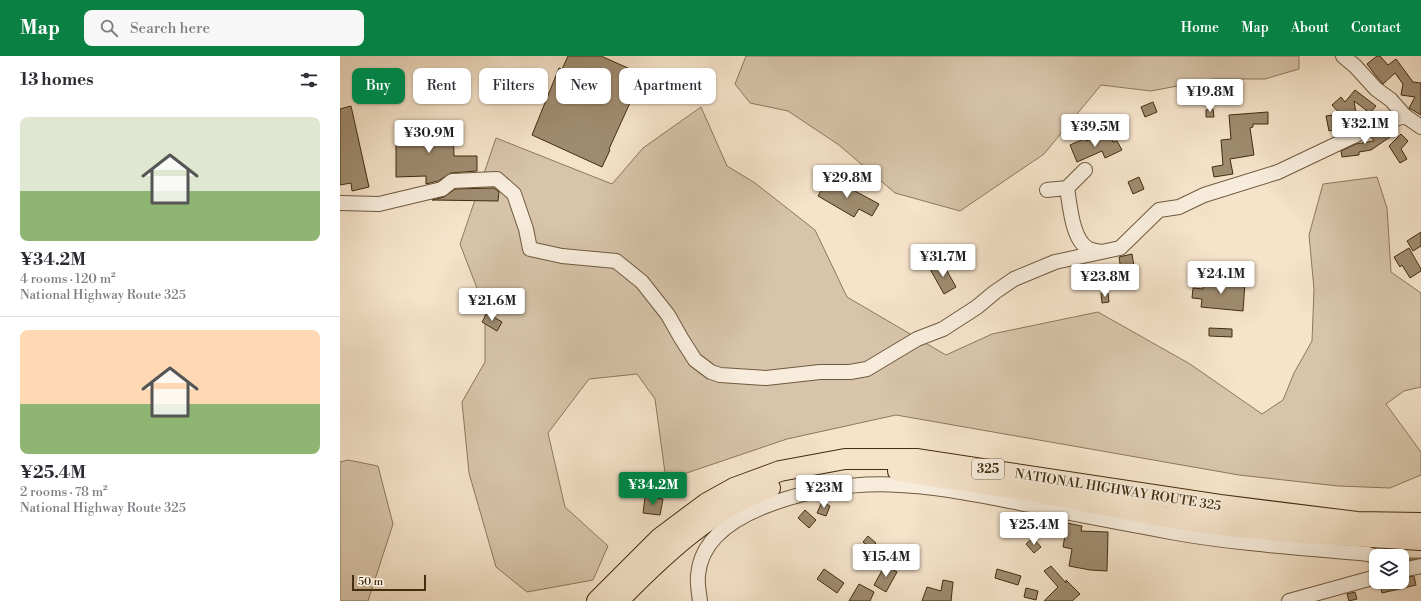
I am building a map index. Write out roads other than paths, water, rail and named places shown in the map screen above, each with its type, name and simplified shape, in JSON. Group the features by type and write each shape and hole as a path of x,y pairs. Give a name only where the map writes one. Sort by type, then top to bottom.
{"highway":[{"name":"NATIONAL HIGHWAY ROUTE 325","path":"597,601 660,538 707,503 734,488 780,471 845,459 916,459 1228,506 1357,522 1421,523"},
{"name":"NATIONAL HIGHWAY ROUTE 325","path":"618,601 642,576 670,551 738,502 767,489 788,483 826,474 851,471 907,471 1025,490 1165,517 1242,527 1309,534 1421,540"}],"street":[{"path":"1343,56 1355,61 1376,89 1391,100 1405,116 1421,127"},
{"path":"340,203 379,204 442,189 452,181 497,179 514,194 526,229 530,249 562,256 616,261 642,282 668,314 680,338 695,360 711,372 720,375 766,378 867,369 917,339 944,328 977,307 1014,279 1055,262 1120,248 1158,210 1179,207 1204,196 1278,172 1377,125 1405,116"},
{"path":"1047,190 1067,188 1085,170"},
{"path":"1067,188 1073,225 1079,238 1088,249 1102,252"},
{"path":"700,601 697,577 700,562 707,547 718,534 732,522 754,511 803,494 867,484 896,484 952,490 1178,533 1260,544 1369,554"},
{"path":"1409,569 1421,566"},
{"path":"1289,601 1369,579"}],"waterway":[{"path":"1409,559 1421,559"}]}
